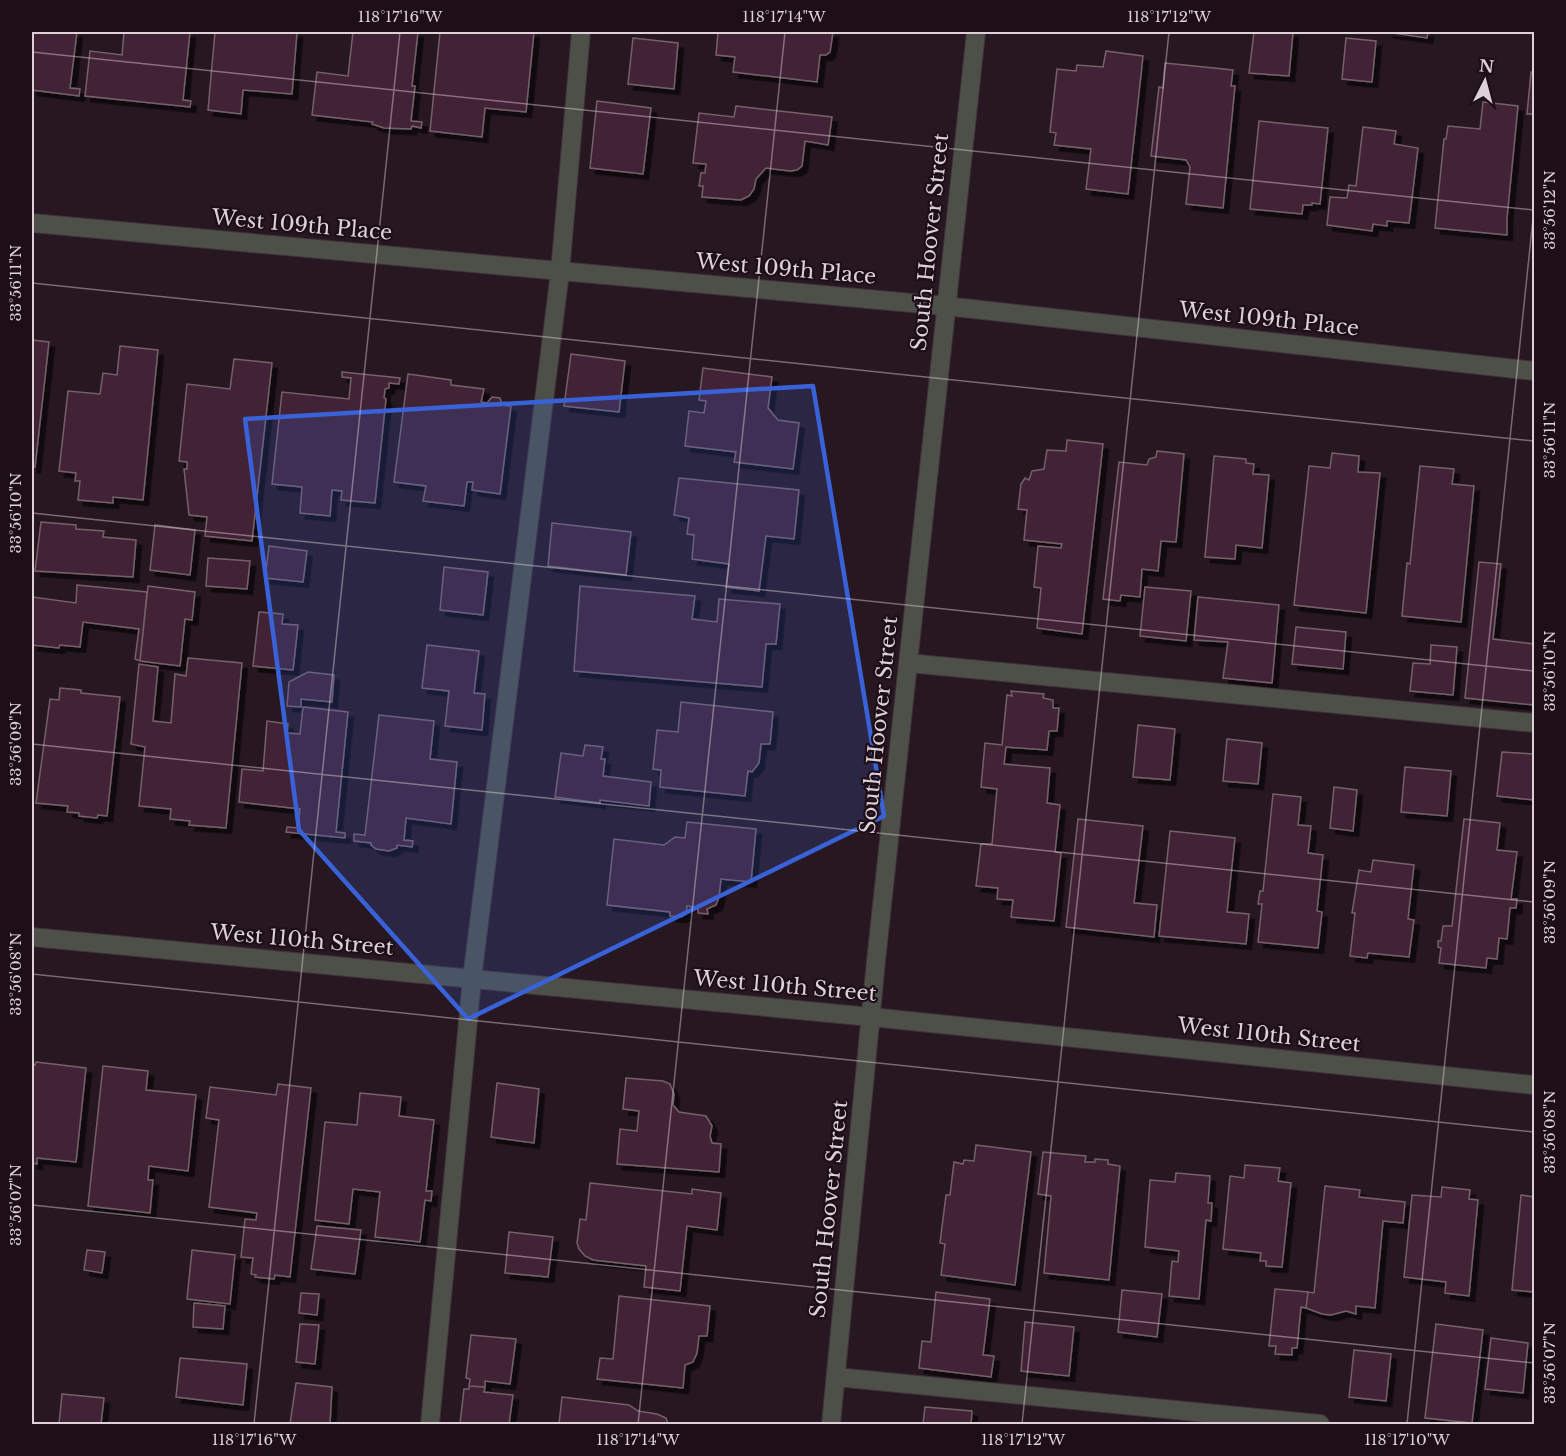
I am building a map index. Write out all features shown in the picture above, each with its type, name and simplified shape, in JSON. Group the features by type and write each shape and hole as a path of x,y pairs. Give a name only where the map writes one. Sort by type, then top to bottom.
{"street":[{"path":"430,1425 472,979 560,272 582,32"},
{"name":"South Hoover Street","path":"831,1425 945,306 976,32"},
{"name":"West 109th Place","path":"32,223 945,306 1534,371"},
{"path":"908,663 1534,723"},
{"name":"West 110th Street","path":"32,937 871,1017 1534,1085"},
{"path":"836,1377 1320,1425"}],"highlighted area":[{"path":"813,386 884,816 468,1019 299,830 245,419"}],"building":[{"path":"32,32 77,32 70,88 80,89 79,96 32,90"},
{"path":"124,32 190,32 183,100 191,101 190,107 85,96 90,51 122,55"},
{"path":"215,32 297,32 292,94 243,90 241,114 208,110"},
{"path":"353,32 418,32 411,121 422,122 421,128 412,126 411,129 384,128 372,124 373,122 312,115 317,72 348,76"},
{"path":"440,32 534,32 526,112 485,108 482,137 430,131"},
{"path":"718,32 833,32 830,52 820,55 817,82 733,72 735,57 716,55"},
{"path":"1254,32 1293,32 1289,76 1249,73"},
{"path":"1386,32 1428,32 1427,38"},
{"path":"633,38 678,43 674,89 628,84"},
{"path":"1346,38 1376,41 1372,82 1342,79"},
{"path":"1106,51 1143,56 1128,194 1086,189 1091,149 1054,145 1056,133 1050,132 1057,69 1076,71 1077,65 1103,67"},
{"path":"1165,63 1233,70 1231,86 1235,86 1223,208 1186,204 1190,167 1186,160 1151,156 1159,87 1163,88"},
{"path":"1531,72 1534,73 1534,114 1527,114"},
{"path":"597,101 651,108 643,174 590,168"},
{"path":"1483,102 1518,106 1507,235 1435,228 1444,139 1446,139 1448,126 1480,129"},
{"path":"736,106 832,117 828,145 805,141 802,166 790,171 766,168 756,179 754,189 749,196 741,200 702,197 703,186 699,186 701,173 705,173 706,164 693,163 699,113 734,117"},
{"path":"1259,121 1328,128 1320,204 1303,205 1302,214 1250,209"},
{"path":"1363,127 1396,131 1394,144 1418,148 1409,223 1387,221 1387,226 1373,224 1372,231 1327,225 1330,197 1347,198 1349,185 1356,186"},
{"path":"32,340 49,342 35,467 32,467"},
{"path":"120,346 158,350 143,500 113,497 113,503 78,500 80,481 75,481 76,473 59,471 68,391 100,394 103,373 117,375"},
{"path":"571,354 625,361 619,412 564,406"},
{"path":"234,359 272,363 252,541 205,536 207,517 189,515 184,469 187,469 187,462 179,461 187,384 230,389"},
{"path":"703,368 772,377 768,408 778,420 799,423 793,469 734,462 736,452 685,446 689,411 704,413 706,401 699,400"},
{"path":"342,372 400,378 399,384 389,383 389,388 385,389 384,398 386,399 375,503 341,500 342,491 332,490 330,516 300,513 302,487 272,484 282,392 349,399 351,378 342,377"},
{"path":"408,374 451,380 451,385 484,389 481,402 487,403 492,397 500,398 502,405 511,406 500,494 472,490 473,482 467,482 464,506 423,501 426,486 394,482"},
{"path":"1067,440 1103,444 1082,634 1037,628 1041,588 1034,587 1038,546 1061,548 1062,544 1024,540 1027,510 1018,509 1021,484 1025,478 1029,480 1032,471 1044,469 1047,450 1066,451"},
{"path":"1157,451 1184,454 1176,542 1161,541 1158,571 1142,569 1140,597 1121,595 1120,601 1103,599 1119,462 1147,465 1149,459 1156,457"},
{"path":"1332,453 1359,456 1358,472 1380,473 1366,613 1294,605 1309,466 1330,468"},
{"path":"1214,456 1246,459 1246,463 1254,464 1253,474 1269,475 1262,548 1236,545 1235,559 1205,557"},
{"path":"1420,466 1454,469 1452,484 1474,486 1461,622 1402,616"},
{"path":"679,478 799,490 794,539 766,536 759,591 726,587 729,564 692,559 694,535 687,534 689,518 674,515"},
{"path":"41,522 76,525 76,529 104,531 103,537 136,540 133,577 35,571"},
{"path":"552,523 631,532 626,575 548,566"},
{"path":"155,525 195,530 190,575 150,570"},
{"path":"269,546 307,551 303,582 265,578"},
{"path":"208,558 250,561 247,589 206,586"},
{"path":"1479,562 1501,564 1493,639 1534,644 1534,705 1465,698"},
{"path":"444,567 488,572 483,615 440,610"},
{"path":"77,585 147,592 140,661 135,659 139,629 83,622 80,647 60,645 59,648 32,645 33,597 76,603"},
{"path":"148,586 195,592 192,620 185,619 180,666 140,661"},
{"path":"580,586 695,596 692,619 717,622 719,599 780,604 776,644 766,644 762,687 574,671"},
{"path":"1145,587 1191,591 1186,641 1140,636"},
{"path":"1198,597 1279,605 1272,683 1223,678 1228,642 1194,640"},
{"path":"259,612 283,614 282,624 298,625 293,670 253,666"},
{"path":"1296,627 1346,632 1343,669 1292,664"},
{"path":"427,645 479,651 474,693 485,694 482,730 445,726 449,691 422,688"},
{"path":"1431,645 1457,647 1453,695 1410,691 1413,663 1430,664"},
{"path":"188,658 242,663 226,828 189,825 190,821 170,819 171,809 139,806 145,747 131,744 139,664 158,667 153,721 171,723 175,674 186,676"},
{"path":"308,672 334,675 332,702 301,699 301,707 287,706 289,682"},
{"path":"60,688 81,690 81,693 120,697 107,816 98,815 97,818 79,816 79,813 67,812 68,806 36,803 50,699 59,700"},
{"path":"1011,691 1044,694 1043,698 1053,700 1053,708 1059,708 1057,731 1049,731 1047,750 1006,747 1004,764 1050,768 1047,803 1060,805 1055,852 1061,853 1054,921 1011,917 1013,900 997,899 998,888 976,886 981,844 992,844 997,789 981,787 985,743 1002,745 1007,695 1012,696"},
{"path":"681,702 773,712 770,744 761,744 759,763 752,772 748,771 745,796 660,787 661,770 653,769 657,730 678,732"},
{"path":"303,707 348,712 336,832 345,833 345,838 286,832 287,827 298,828 300,809 239,802 242,769 263,771 267,721 288,724 287,733 300,734"},
{"path":"379,715 434,721 430,759 457,762 451,824 406,818 404,840 413,841 412,847 397,845 397,848 389,851 376,849 371,843 354,841 354,834 365,835"},
{"path":"1138,725 1175,729 1170,780 1133,777"},
{"path":"1227,739 1262,743 1258,784 1223,781"},
{"path":"585,745 603,747 601,759 605,759 603,776 651,782 649,806 555,797 561,753 583,756"},
{"path":"1502,752 1534,754 1534,800 1497,796"},
{"path":"1405,767 1451,771 1447,816 1401,812"},
{"path":"1334,787 1357,790 1353,831 1330,828"},
{"path":"1273,794 1301,797 1298,825 1311,826 1308,853 1323,855 1317,911 1322,912 1318,948 1258,942 1262,904 1258,904 1260,891 1263,891"},
{"path":"1078,819 1143,826 1134,903 1157,905 1154,937 1066,927"},
{"path":"1464,819 1500,823 1497,850 1517,852 1511,899 1517,899 1516,908 1510,908 1507,939 1499,938 1497,959 1487,958 1486,968 1439,963 1441,948 1438,947 1438,941 1441,941 1443,926 1452,926"},
{"path":"687,822 756,829 751,882 721,879 719,897 716,905 707,909 708,914 698,913 698,908 687,906 686,914 681,917 670,916 670,912 607,905 614,839 664,845 675,837 685,838"},
{"path":"1170,831 1235,838 1227,912 1249,914 1246,944 1159,936"},
{"path":"1373,860 1414,865 1408,919 1414,920 1409,957 1368,953 1367,958 1350,956 1355,913 1352,913 1359,870 1371,872"},
{"path":"36,1062 86,1068 76,1162 37,1158 37,1164 32,1163 32,1064 35,1065"},
{"path":"103,1066 148,1071 146,1090 196,1095 188,1171 149,1166 148,1180 153,1180 150,1213 88,1206"},
{"path":"626,1078 663,1081 670,1084 674,1094 673,1105 679,1112 706,1116 712,1126 710,1136 712,1143 721,1144 719,1172 617,1164 620,1129 637,1131 639,1111 623,1109"},
{"path":"497,1083 539,1089 534,1143 491,1137"},
{"path":"278,1084 311,1088 290,1277 275,1275 274,1279 255,1277 256,1275 251,1274 253,1258 241,1257 245,1219 256,1220 257,1213 209,1207 219,1120 206,1118 210,1087 276,1095"},
{"path":"360,1093 401,1097 399,1116 434,1120 426,1191 432,1191 431,1201 425,1200 420,1242 375,1237 380,1192 353,1189 349,1224 315,1220 325,1122 357,1125"},
{"path":"976,1145 1031,1152 1015,1285 941,1275 945,1244 940,1243 946,1195 950,1195 954,1162 963,1164 964,1160 974,1161"},
{"path":"1043,1152 1086,1156 1085,1162 1095,1162 1095,1159 1108,1160 1108,1164 1120,1166 1109,1280 1044,1273 1051,1196 1038,1194"},
{"path":"1245,1165 1280,1168 1278,1181 1291,1183 1282,1267 1266,1266 1266,1261 1260,1261 1261,1253 1223,1249 1230,1176 1244,1178"},
{"path":"1176,1173 1210,1176 1208,1203 1212,1203 1211,1221 1206,1220 1199,1299 1169,1296 1172,1261 1178,1262 1179,1251 1145,1247 1150,1180 1175,1182"},
{"path":"590,1183 692,1194 692,1189 721,1193 717,1230 687,1226 680,1291 644,1287 646,1266 593,1260 579,1249 577,1243 580,1219 586,1220"},
{"path":"1325,1186 1360,1190 1359,1197 1405,1202 1403,1223 1383,1221 1375,1308 1356,1306 1356,1314 1346,1311 1331,1315 1306,1308 1308,1292 1314,1293"},
{"path":"1442,1187 1470,1190 1469,1199 1478,1200 1469,1296 1445,1293 1446,1282 1404,1277 1412,1195 1441,1197"},
{"path":"1521,1195 1534,1197 1534,1292 1512,1290"},
{"path":"317,1226 361,1230 355,1274 311,1269"},
{"path":"509,1232 553,1237 548,1277 505,1273"},
{"path":"87,1250 105,1252 102,1273 84,1270"},
{"path":"192,1250 235,1255 230,1304 187,1299"},
{"path":"1275,1289 1308,1292 1306,1308 1301,1307 1297,1348 1292,1348 1292,1355 1275,1354 1276,1346 1269,1346"},
{"path":"1122,1290 1162,1294 1157,1337 1118,1332"},
{"path":"936,1292 990,1299 983,1355 994,1356 991,1377 919,1368 922,1341 931,1342"},
{"path":"301,1293 319,1294 317,1315 299,1313"},
{"path":"619,1296 710,1306 707,1336 699,1336 697,1353 693,1362 685,1365 683,1388 597,1379 600,1358 613,1359"},
{"path":"194,1303 225,1306 223,1329 193,1327"},
{"path":"1025,1322 1074,1327 1069,1376 1021,1371"},
{"path":"300,1324 319,1325 315,1364 296,1362"},
{"path":"1436,1324 1483,1330 1472,1423 1425,1418"},
{"path":"471,1335 516,1339 510,1384 485,1381 485,1387 469,1386 470,1379 466,1378"},
{"path":"1491,1338 1528,1343 1523,1393 1485,1389"},
{"path":"1354,1350 1391,1354 1386,1401 1349,1397"},
{"path":"180,1358 247,1364 243,1405 176,1397"},
{"path":"296,1383 332,1387 330,1424 290,1424"},
{"path":"469,1386 485,1387 484,1392 513,1395 509,1424 460,1424 464,1389 469,1389"},
{"path":"62,1394 104,1398 101,1424 59,1424"},
{"path":"562,1397 629,1405 638,1411 666,1418 668,1424 559,1424"},
{"path":"925,1407 972,1411 971,1424 923,1424"}]}
